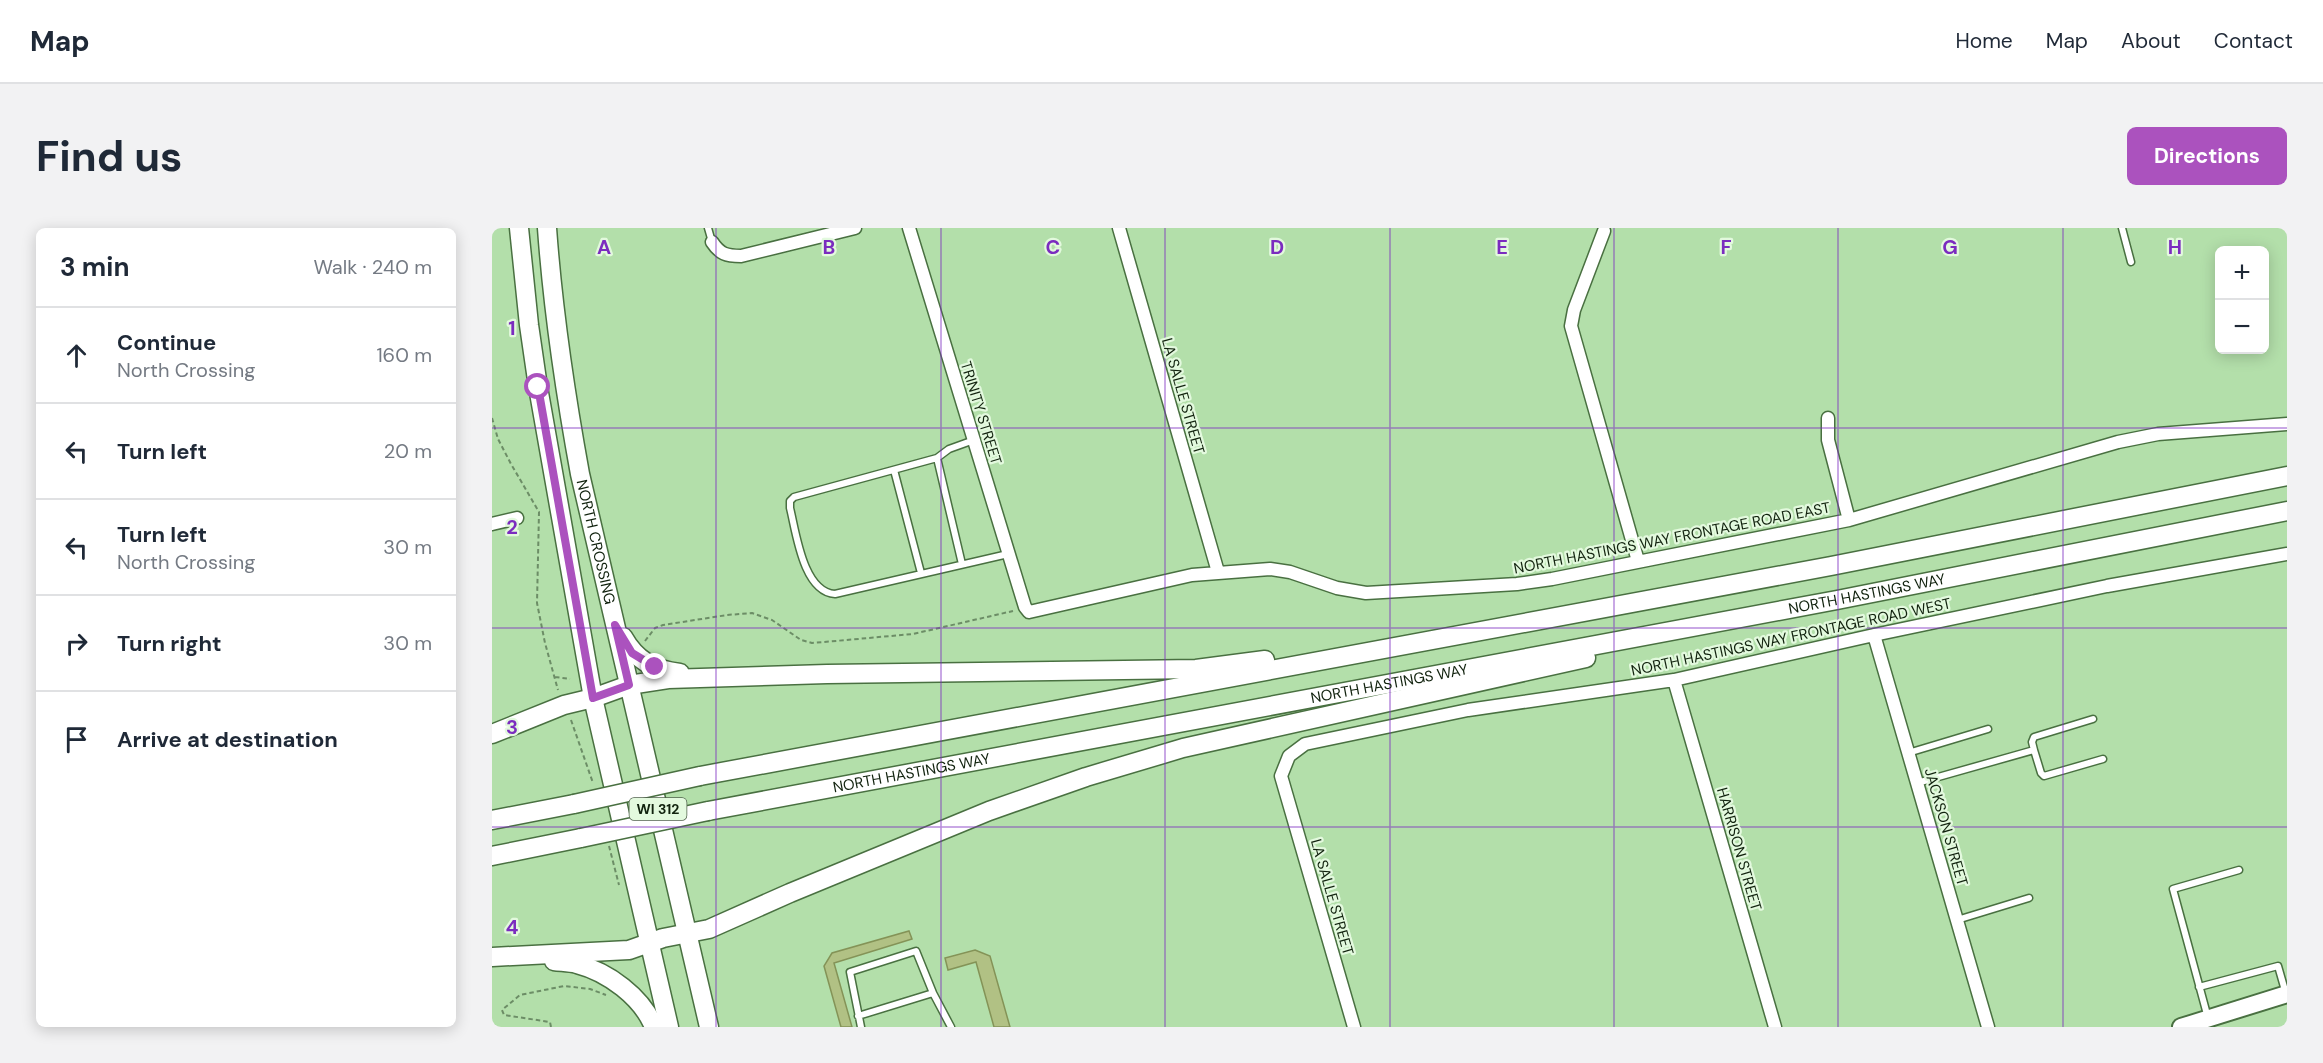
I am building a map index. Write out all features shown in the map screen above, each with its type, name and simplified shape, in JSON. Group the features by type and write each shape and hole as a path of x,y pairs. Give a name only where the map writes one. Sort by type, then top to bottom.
{"main road":[{"name":"NORTH CROSSING","path":"519,228 538,387 593,698 669,1027"},
{"name":"NORTH CROSSING","path":"547,228 563,385 580,474 709,1027"},
{"path":"492,820 700,777 1531,623 2287,476"},
{"name":"NORTH HASTINGS WAY","path":"492,856 708,811 1838,600 2287,511"},
{"path":"492,958 629,950 649,942 718,926 790,893 989,811 1086,777 1184,748 1599,656 1838,600"},
{"path":"492,734 564,705 593,698 629,685 669,679 827,674 1196,669 1531,623"},
{"path":"615,625 632,653 655,667 672,672 720,678"},
{"path":"492,958 576,963 598,972 620,985 639,1002 654,1027"}],"street":[{"path":"712,242 717,250 726,256 741,256 855,228"},
{"name":"TRINITY STREET","path":"909,228 1025,607"},
{"name":"LA SALLE STREET","path":"1119,228 1218,572"},
{"path":"1604,231 1574,310 1571,327 1638,561"},
{"path":"1828,418 1827,440 1849,520"},
{"name":"NORTH HASTINGS WAY FRONTAGE ROAD EAST","path":"1025,607 1029,612 1033,612 1191,575 1270,569 1290,572 1337,588 1365,593 1517,584 1552,579 1849,520 2118,442 2158,434 2287,424"},
{"path":"492,524 517,518"},
{"name":"NORTH HASTINGS WAY FRONTAGE ROAD WEST","path":"1281,776 1289,756 1305,744 1468,710 1674,680 2107,586 2287,554"},
{"name":"JACKSON STREET","path":"1874,635 1988,1027"},
{"name":"HARRISON STREET","path":"1674,680 1775,1027"},
{"name":"LA SALLE STREET","path":"1281,776 1354,1027"},
{"path":"2181,1027 2203,1022 2286,994"}],"lane":[{"path":"708,228 712,242"},
{"path":"2122,228 2131,262"},
{"path":"974,440 949,449 937,458 794,497 790,501 790,508 802,556 807,572 818,587 835,594 1008,554"},
{"path":"937,458 962,564"},
{"path":"894,470 921,573"},
{"path":"2093,719 2034,737 2032,742 2041,773 2044,776 2103,759"},
{"path":"1908,753 1988,729"},
{"path":"1917,783 2034,750"},
{"path":"2203,1022 2199,987 2173,889 2239,870"},
{"path":"1957,920 2029,898"},
{"path":"861,1027 850,972 916,951 949,1026"},
{"path":"2199,987 2278,966 2286,994"},
{"path":"858,1016 933,993"}],"path":[{"path":"492,418 498,439 539,512 537,603 545,643 554,677 589,767 594,786"},
{"path":"644,642 655,628 663,625 744,613 765,617 794,636 812,643 913,634 1025,607"},
{"path":"554,677 570,679"},
{"path":"609,844 620,891"},
{"path":"551,1027 550,1022 504,1015 502,1010 520,995 564,986 590,989 610,997 620,985"}],"building":[{"path":"909,931 912,939 834,963 852,1027 841,1027 824,966 832,953"},
{"path":"975,950 990,956 1010,1027 994,1027 976,962 948,970 945,958"}],"route":[{"path":"538,387 593,698 629,685 615,625 632,653 640,660 655,667"}]}
